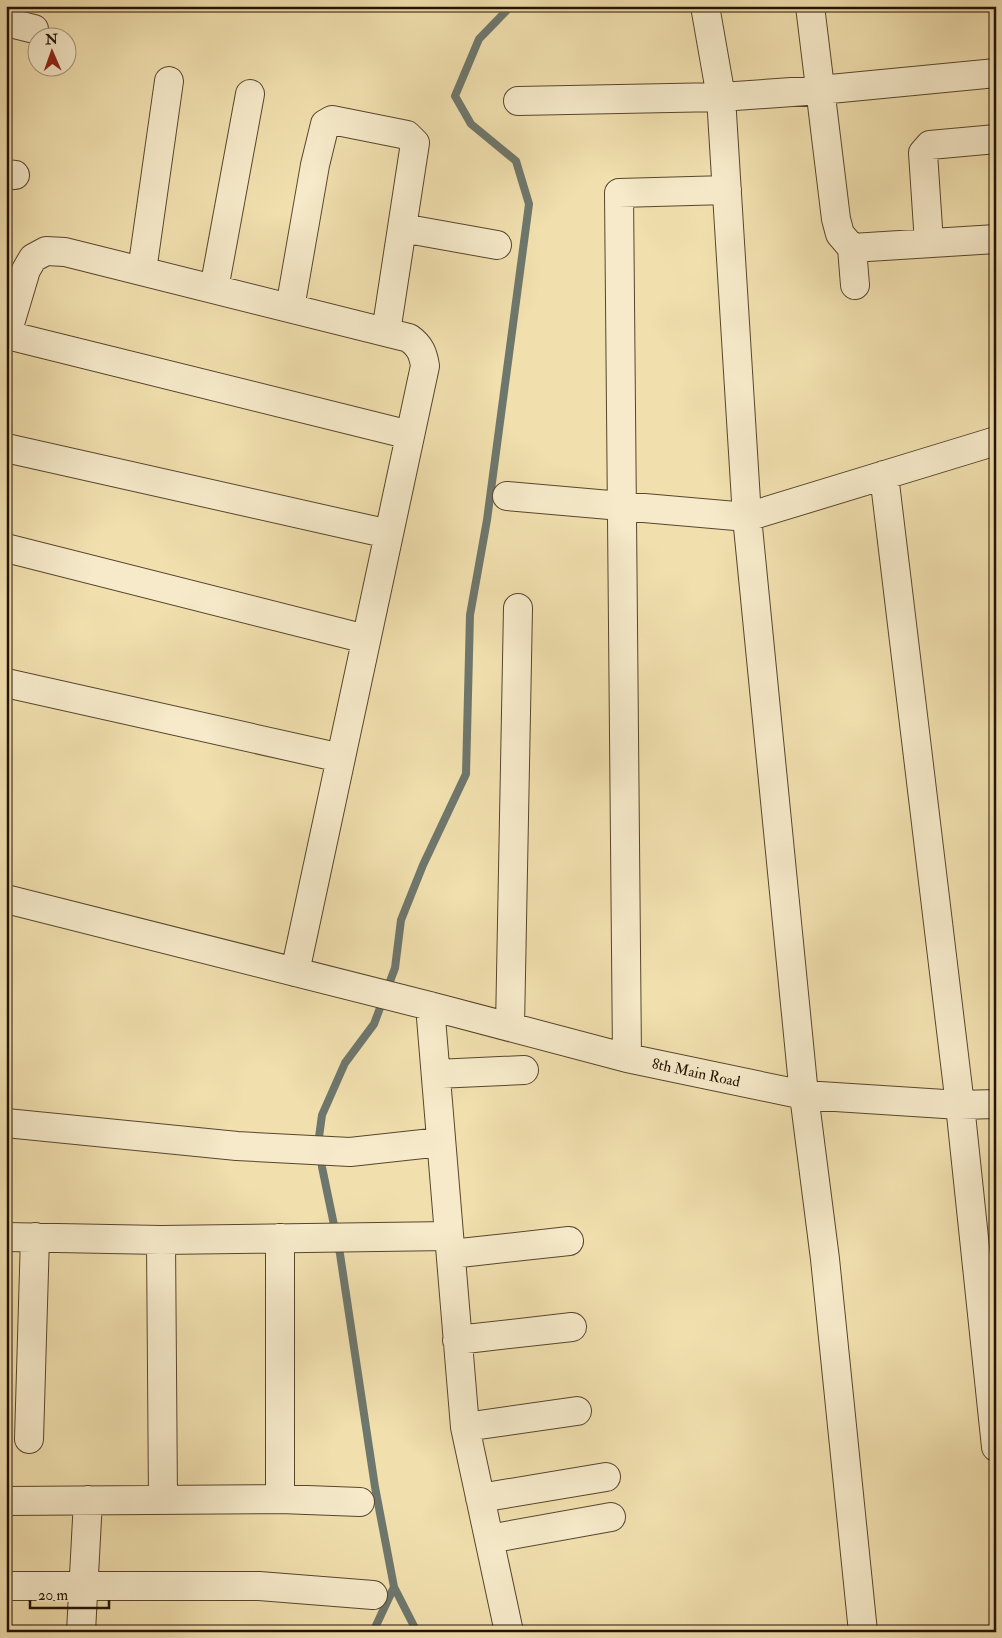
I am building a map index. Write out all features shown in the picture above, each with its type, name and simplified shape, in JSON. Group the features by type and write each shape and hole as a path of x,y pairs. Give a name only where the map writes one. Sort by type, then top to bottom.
{"street":[{"path":"705,6 721,97 747,517 804,1095 825,1259 863,1632"},
{"path":"810,6 836,220 840,234 852,248 855,285"},
{"path":"6,22 30,28"},
{"path":"518,101 721,97 820,90 996,73"},
{"path":"142,271 169,81"},
{"path":"214,289 250,94"},
{"path":"290,308 315,165 325,124 332,120 407,135 415,143 386,332"},
{"path":"929,243 923,153 930,145 996,139"},
{"path":"627,1058 619,193 727,190"},
{"path":"402,228 497,245"},
{"path":"852,248 996,239"},
{"path":"294,972 425,366 423,352 418,344 409,338 65,252 46,250 33,258 26,270 7,336 410,434"},
{"path":"507,496 747,517 996,440"},
{"path":"6,448 389,534"},
{"path":"884,475 960,1105 996,1447"},
{"path":"6,548 366,639"},
{"path":"510,1027 518,608"},
{"path":"6,684 341,758"},
{"name":"8th Main Road","path":"6,899 430,1006 627,1058 804,1095 960,1105 996,1104"},
{"path":"430,1006 465,1427 508,1632"},
{"path":"436,1074 524,1070"},
{"path":"6,1123 237,1146 350,1152 441,1142"},
{"path":"6,1237 161,1240 362,1237 450,1245 569,1241"},
{"path":"29,1439 35,1237"},
{"path":"280,1238 280,1499"},
{"path":"161,1240 163,1500"},
{"path":"457,1340 572,1327"},
{"path":"465,1427 577,1411"},
{"path":"480,1498 606,1477"},
{"path":"6,1501 280,1499 360,1502"},
{"path":"81,1632 88,1500"},
{"path":"489,1539 610,1517"},
{"path":"6,1586 259,1586 373,1595"}],"waterway":[{"path":"417,1632 394,1587 375,1487 340,1254 322,1167 319,1137 322,1115 345,1063 374,1024 395,968 401,920 423,865 466,774 470,615 487,520 529,204 516,161 471,124 455,96 479,39 511,6"},
{"path":"373,1632 394,1587"}]}
